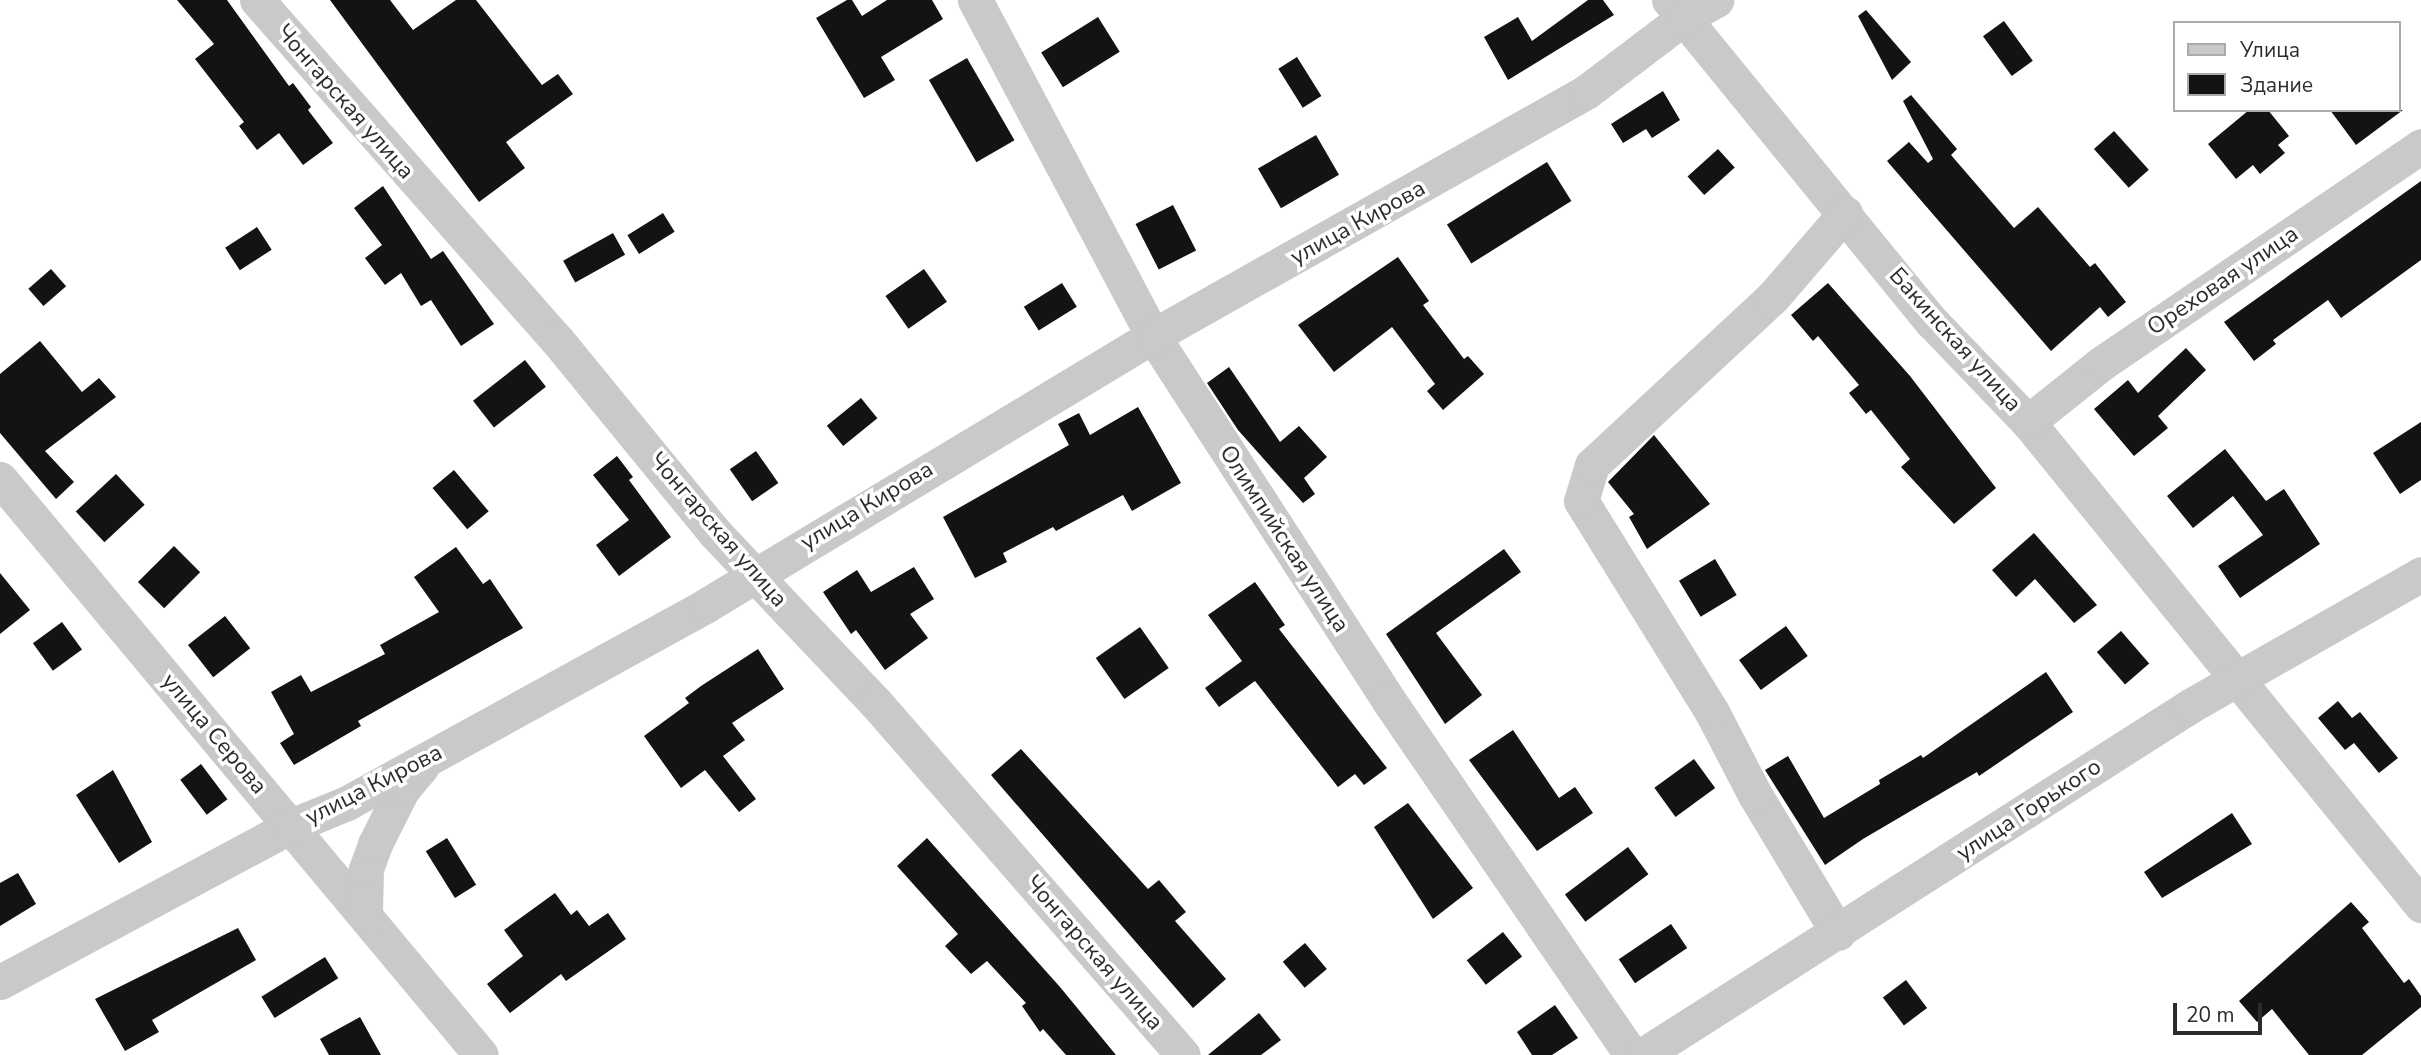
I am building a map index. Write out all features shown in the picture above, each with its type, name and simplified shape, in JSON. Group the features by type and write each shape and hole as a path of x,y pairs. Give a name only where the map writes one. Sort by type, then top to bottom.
{"street":[{"name":"Чонгарская улица","path":"257,0 557,340 753,576 875,702 1182,1055"},
{"name":"Олимпийская улица","path":"975,0 1153,336 1389,701 1631,1055"},
{"name":"улица Кирова","path":"0,982 291,826 347,803 753,576 1153,336 1586,92 1677,9 1716,0"},
{"name":"Бакинская улица","path":"1677,9 1932,322 2028,422 2421,905"},
{"name":"Ореховая улица","path":"2028,422 2102,363 2421,146"},
{"path":"1838,933 1755,795 1712,712 1581,501 1592,465 1772,298 1845,214"},
{"name":"улица Серова","path":"0,480 481,1055"},
{"name":"улица Горького","path":"1643,1055 2190,706 2239,682 2421,574"},
{"path":"365,915 366,869 374,844 402,790 427,759"}],"building":[{"path":"177,0 227,0 289,86 293,83 311,107 308,110 333,143 303,165 279,133 257,150 239,126 244,122 195,59 214,44"},
{"path":"330,0 390,0 413,30 456,0 476,0 542,85 558,74 573,94 506,142 525,168 479,202"},
{"path":"847,0 852,0 862,16 887,0 932,0 943,19 881,57 895,80 864,98 816,18"},
{"path":"1588,0 1603,0 1614,15 1508,80 1484,37 1518,17 1532,41"},
{"path":"1866,10 1911,62 1892,80 1858,16"},
{"path":"1098,17 1120,52 1063,87 1041,53"},
{"path":"2004,21 2033,61 2012,76 1983,36"},
{"path":"1297,57 1321,96 1303,108 1278,69"},
{"path":"967,58 1014,140 976,162 929,80"},
{"path":"1663,91 1680,120 1652,138 1646,129 1623,143 1611,124"},
{"path":"1911,95 1957,149 1951,155 2014,228 2038,207 2090,267 2095,263 2126,302 2108,317 2100,307 2051,351 1887,161 1909,142 1928,163 1933,159 1903,101"},
{"path":"2403,110 2356,145 2331,112"},
{"path":"2247,112 2270,112 2289,136 2278,145 2285,153 2260,174 2253,165 2236,179 2208,144"},
{"path":"2114,131 2149,170 2129,188 2094,149"},
{"path":"1316,135 1339,175 1281,208 1258,168"},
{"path":"1718,149 1735,168 1704,195 1688,176"},
{"path":"1547,162 1571,201 1471,264 1447,225"},
{"path":"2421,181 2421,260 2341,318 2328,300 2273,340 2276,344 2254,361 2224,322"},
{"path":"383,186 431,259 443,251 494,324 461,346 431,300 421,306 401,273 385,285 365,258 382,245 354,208"},
{"path":"1173,205 1196,250 1159,270 1136,224"},
{"path":"663,213 675,232 639,254 627,235"},
{"path":"257,227 272,250 240,270 225,248"},
{"path":"613,233 625,255 575,282 563,261"},
{"path":"1398,257 1429,301 1423,305 1464,359 1468,356 1484,374 1443,410 1427,391 1435,384 1392,327 1334,372 1298,325"},
{"path":"51,269 66,286 43,306 28,289"},
{"path":"924,269 947,302 908,329 885,296"},
{"path":"1062,283 1077,307 1039,331 1024,307"},
{"path":"1828,283 1910,376 1996,488 1954,524 1901,467 1910,459 1871,410 1866,414 1849,393 1859,385 1818,336 1813,341 1791,315"},
{"path":"40,341 82,392 99,378 116,397 45,451 74,482 56,499 0,433 0,374"},
{"path":"2186,348 2206,370 2158,416 2168,428 2134,456 2094,409 2128,380 2138,393"},
{"path":"525,360 546,387 494,427 473,401"},
{"path":"1229,367 1280,442 1299,426 1327,457 1304,478 1315,494 1303,503 1238,430 1207,383"},
{"path":"861,398 877,418 843,446 827,426"},
{"path":"1138,407 1181,483 1132,511 1123,495 1056,531 1053,527 1003,553 1007,562 975,578 943,517 1069,445 1058,424 1079,413 1090,435"},
{"path":"2421,422 2421,480 2400,494 2373,453"},
{"path":"1654,435 1710,504 1647,549 1629,517 1634,514 1608,482"},
{"path":"2225,449 2266,501 2284,489 2320,544 2240,598 2218,566 2263,535 2233,496 2193,528 2167,496"},
{"path":"756,451 778,483 752,501 730,469"},
{"path":"617,456 633,477 629,480 671,537 619,576 596,545 629,520 593,475"},
{"path":"454,470 489,511 467,529 433,488"},
{"path":"116,474 145,505 104,542 76,512"},
{"path":"2034,533 2097,605 2074,623 2035,579 2016,597 1992,570"},
{"path":"174,546 200,572 164,608 138,582"},
{"path":"456,547 483,584 490,579 523,628 358,721 361,726 294,765 280,743 294,734 271,692 301,675 311,692 385,654 380,645 439,612 414,577"},
{"path":"1504,549 1521,572 1436,633 1482,695 1445,724 1386,634"},
{"path":"1715,559 1737,595 1701,617 1679,581"},
{"path":"914,567 934,599 910,614 928,638 885,670 856,630 851,634 823,592 857,570 871,592"},
{"path":"0,573 30,610 0,634"},
{"path":"1255,582 1285,625 1279,629 1387,768 1364,785 1355,774 1338,787 1255,681 1219,707 1205,688 1242,661 1208,615"},
{"path":"225,616 250,648 213,677 188,645"},
{"path":"62,622 82,650 53,671 33,643"},
{"path":"1786,626 1808,656 1761,690 1739,660"},
{"path":"1140,627 1169,668 1124,699 1096,658"},
{"path":"2121,631 2149,663 2125,684 2097,652"},
{"path":"758,649 784,689 732,723 745,740 723,756 756,799 739,812 705,770 681,788 644,736 689,703 685,698"},
{"path":"2046,672 2073,712 1979,776 1977,772 1863,839 1825,865 1765,770 1788,756 1824,818 1880,784 1879,780 1921,755 1923,758"},
{"path":"2338,701 2352,718 2360,712 2398,758 2379,773 2354,743 2345,750 2318,718"},
{"path":"1513,730 1559,798 1575,787 1593,813 1537,851 1469,760"},
{"path":"1021,749 1148,889 1159,880 1186,912 1175,921 1226,979 1193,1008 991,775"},
{"path":"1694,759 1715,788 1676,817 1654,788"},
{"path":"201,764 227,799 207,815 180,780"},
{"path":"113,770 152,842 119,863 76,795"},
{"path":"1408,803 1473,888 1433,919 1374,827"},
{"path":"2232,813 2252,844 2162,898 2144,872"},
{"path":"447,838 476,885 455,898 426,851"},
{"path":"927,838 1060,987 1116,1055 1066,1055 1043,1029 1040,1032 1022,1006 1026,1003 987,961 971,974 945,946 958,934 897,866"},
{"path":"1628,847 1648,874 1585,922 1565,895"},
{"path":"18,873 36,904 0,926 0,883"},
{"path":"555,893 571,915 577,910 589,926 608,913 626,939 566,981 561,974 510,1013 487,984 523,956 504,930"},
{"path":"2351,902 2369,922 2362,928 2404,983 2409,979 2421,996 2421,1007 2362,1055 2309,1055 2272,1009 2257,1022 2239,1001"},
{"path":"1671,924 1687,948 1635,983 1619,959"},
{"path":"238,928 256,960 152,1020 159,1032 125,1051 95,999"},
{"path":"1503,932 1522,956 1486,985 1467,960"},
{"path":"1305,943 1327,969 1305,988 1283,962"},
{"path":"325,957 338,978 275,1018 261,997"},
{"path":"1906,980 1927,1008 1904,1025 1883,997"},
{"path":"1555,1005 1578,1038 1552,1055 1532,1055 1517,1032"},
{"path":"1259,1013 1281,1040 1261,1055 1208,1055"},
{"path":"360,1017 381,1055 329,1055 320,1039"}]}
